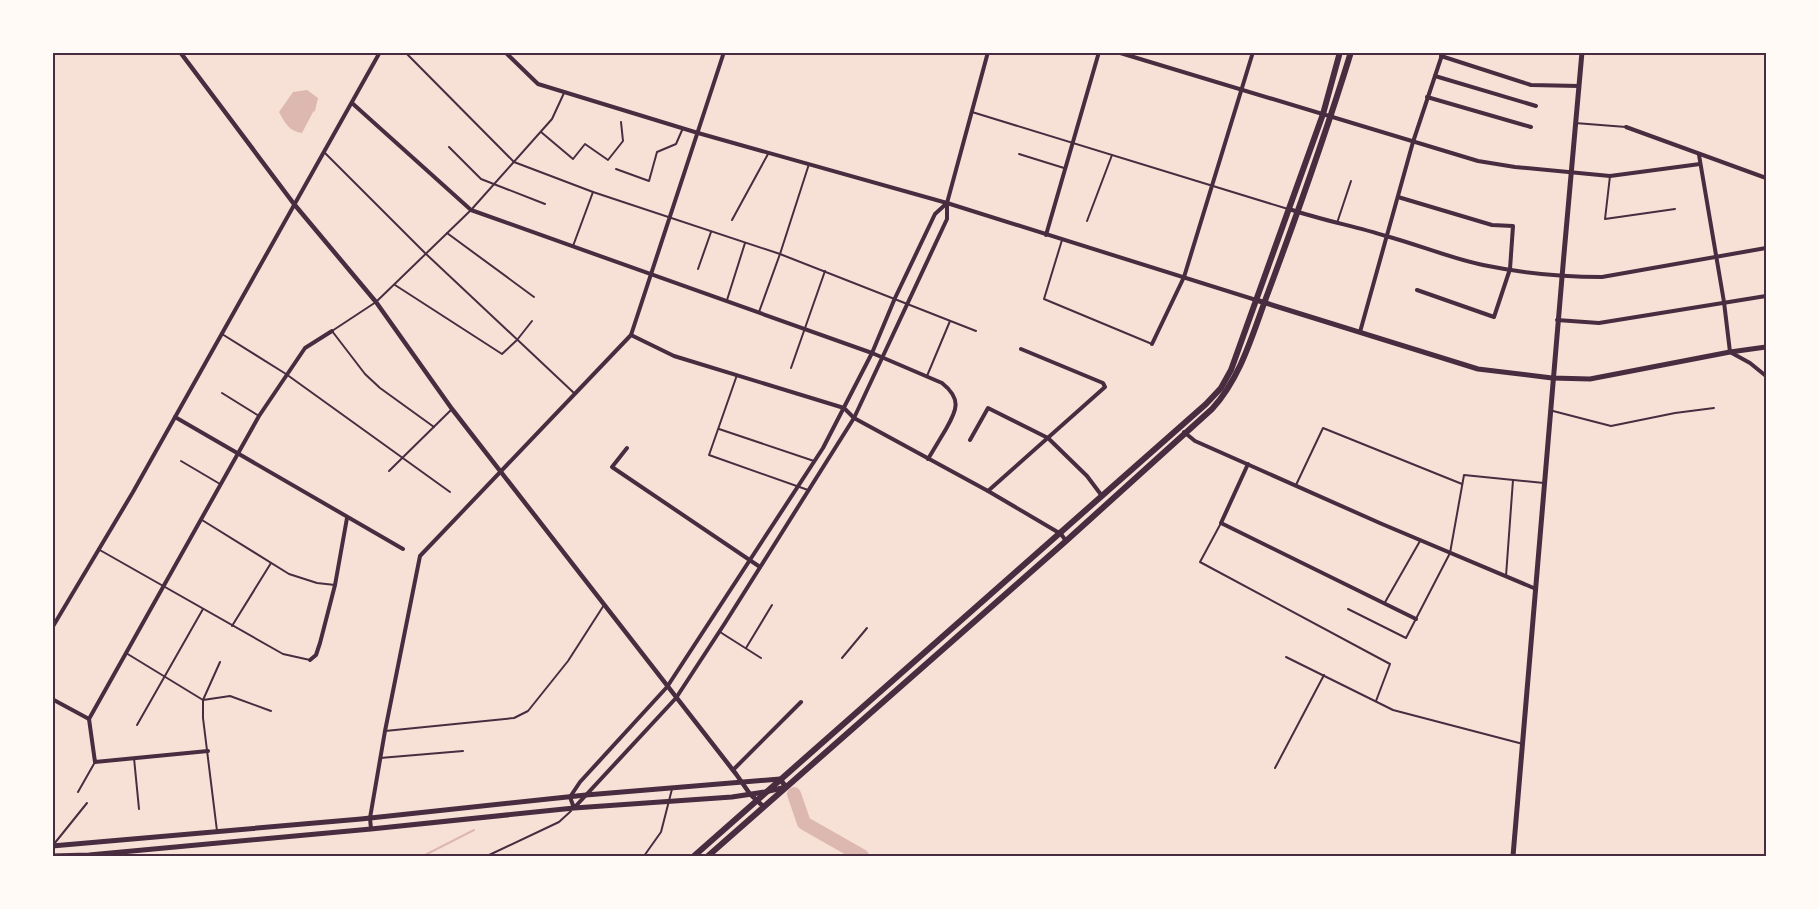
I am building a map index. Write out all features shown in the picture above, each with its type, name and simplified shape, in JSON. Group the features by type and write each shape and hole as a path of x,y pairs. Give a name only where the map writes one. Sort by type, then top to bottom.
{"main road":[{"path":"694,856 1061,534 1221,388 1231,370 1323,114 1340,52"},
{"path":"708,856 1066,541 1226,394 1243,361 1298,213 1351,52"},
{"path":"1512,856 1582,53"},
{"path":"1256,300 1478,369 1552,378 1590,379 1767,346"},
{"path":"780,779 786,787"},
{"path":"52,846 370,818 586,795 743,784 780,779"},
{"path":"52,856 89,855 574,808 732,797 786,787"}],"street":[{"path":"180,52 294,204 376,302 452,409 667,687 750,794 764,807"},
{"path":"52,628 175,417 380,52"},
{"path":"505,52 538,84 698,133 947,204 1256,300"},
{"path":"371,829 370,818 380,758 420,556 631,335 724,52"},
{"path":"947,204 935,214 872,353 814,461 667,687 580,782 570,797 574,808 676,698 854,417 947,219 947,204 987,52"},
{"path":"1046,235 1099,52"},
{"path":"1117,52 1478,161 1610,176 1700,164"},
{"path":"1152,344 1184,277 1253,52"},
{"path":"1548,52 1582,53"},
{"path":"1360,332 1413,142 1442,54 1531,85 1579,86"},
{"path":"1435,76 1536,106"},
{"path":"1427,97 1531,127"},
{"path":"352,103 471,210 872,353 942,383 951,390 956,401 956,413 928,459"},
{"path":"1626,127 1767,178"},
{"path":"1699,155 1731,352 1767,376"},
{"path":"1398,197 1492,225 1513,226 1510,269 1494,316 1417,290"},
{"path":"1288,209 1483,265 1561,275 1602,277 1767,248"},
{"path":"1557,320 1599,323 1767,296"},
{"path":"208,751 94,762 89,719 259,416 305,348 332,331"},
{"path":"631,335 674,356 844,408 854,417 1061,534 1066,541"},
{"path":"988,491 1105,387 1102,383 1021,349"},
{"path":"970,440 988,408 1048,438 1087,476 1102,496"},
{"path":"175,417 403,549"},
{"path":"1180,427 1195,441 1536,589"},
{"path":"627,448 612,467 760,567"},
{"path":"1248,464 1221,523 1416,619"},
{"path":"310,660 316,655 320,643 335,585 347,518"},
{"path":"52,699 89,719"},
{"path":"733,770 801,702"}],"lane":[{"path":"405,52 514,162 670,219 780,254 976,331"},
{"path":"1134,58 1136,52"},
{"path":"434,427 380,388 365,374 332,331 376,302 471,210 552,119 565,92"},
{"path":"971,112 1288,209"},
{"path":"541,132 573,159 585,144 608,160 623,141 621,122"},
{"path":"1575,123 1626,127"},
{"path":"616,169 649,181 657,153 676,144 682,128"},
{"path":"449,147 481,179 545,204"},
{"path":"324,152 425,253 576,395"},
{"path":"732,220 769,153"},
{"path":"1019,154 1066,169"},
{"path":"1087,221 1112,155"},
{"path":"758,312 780,254 809,164"},
{"path":"1610,176 1605,219 1675,209"},
{"path":"1337,223 1351,181"},
{"path":"573,246 593,192"},
{"path":"447,232 534,297"},
{"path":"698,269 711,232"},
{"path":"1062,240 1044,299 1152,344"},
{"path":"727,301 745,243"},
{"path":"791,368 825,271"},
{"path":"395,285 502,354 532,321"},
{"path":"927,376 950,320"},
{"path":"222,334 286,374 450,492"},
{"path":"737,375 709,455 808,490"},
{"path":"222,393 259,416"},
{"path":"1550,410 1611,426 1714,408"},
{"path":"389,471 452,409"},
{"path":"1296,486 1323,428 1462,484"},
{"path":"718,429 814,461"},
{"path":"181,460 222,485"},
{"path":"1348,609 1406,638 1450,553 1464,476 1544,483"},
{"path":"1506,576 1513,480"},
{"path":"202,520 289,574 317,583 335,585"},
{"path":"1221,523 1200,562 1390,664 1376,701"},
{"path":"1384,604 1421,540"},
{"path":"98,549 283,654 310,660"},
{"path":"232,626 270,563"},
{"path":"385,731 514,718 528,711 568,661 604,605"},
{"path":"746,648 772,605"},
{"path":"137,725 203,609"},
{"path":"842,658 867,628"},
{"path":"719,632 761,658"},
{"path":"126,653 203,700 230,696 271,711"},
{"path":"1286,657 1393,710 1522,744"},
{"path":"217,831 203,718 203,700 220,662"},
{"path":"1275,768 1324,675"},
{"path":"380,758 463,751"},
{"path":"134,758 139,809"},
{"path":"78,792 94,762"},
{"path":"644,856 661,832 672,789"},
{"path":"52,846 87,803"},
{"path":"487,856 559,822 574,808"}],"shaded area":[{"path":"307,90 318,98 315,111 302,133 285,123 279,112 293,92"}],"waterway":[{"path":"794,794 804,823 862,856"},
{"path":"423,856 474,830"}]}
